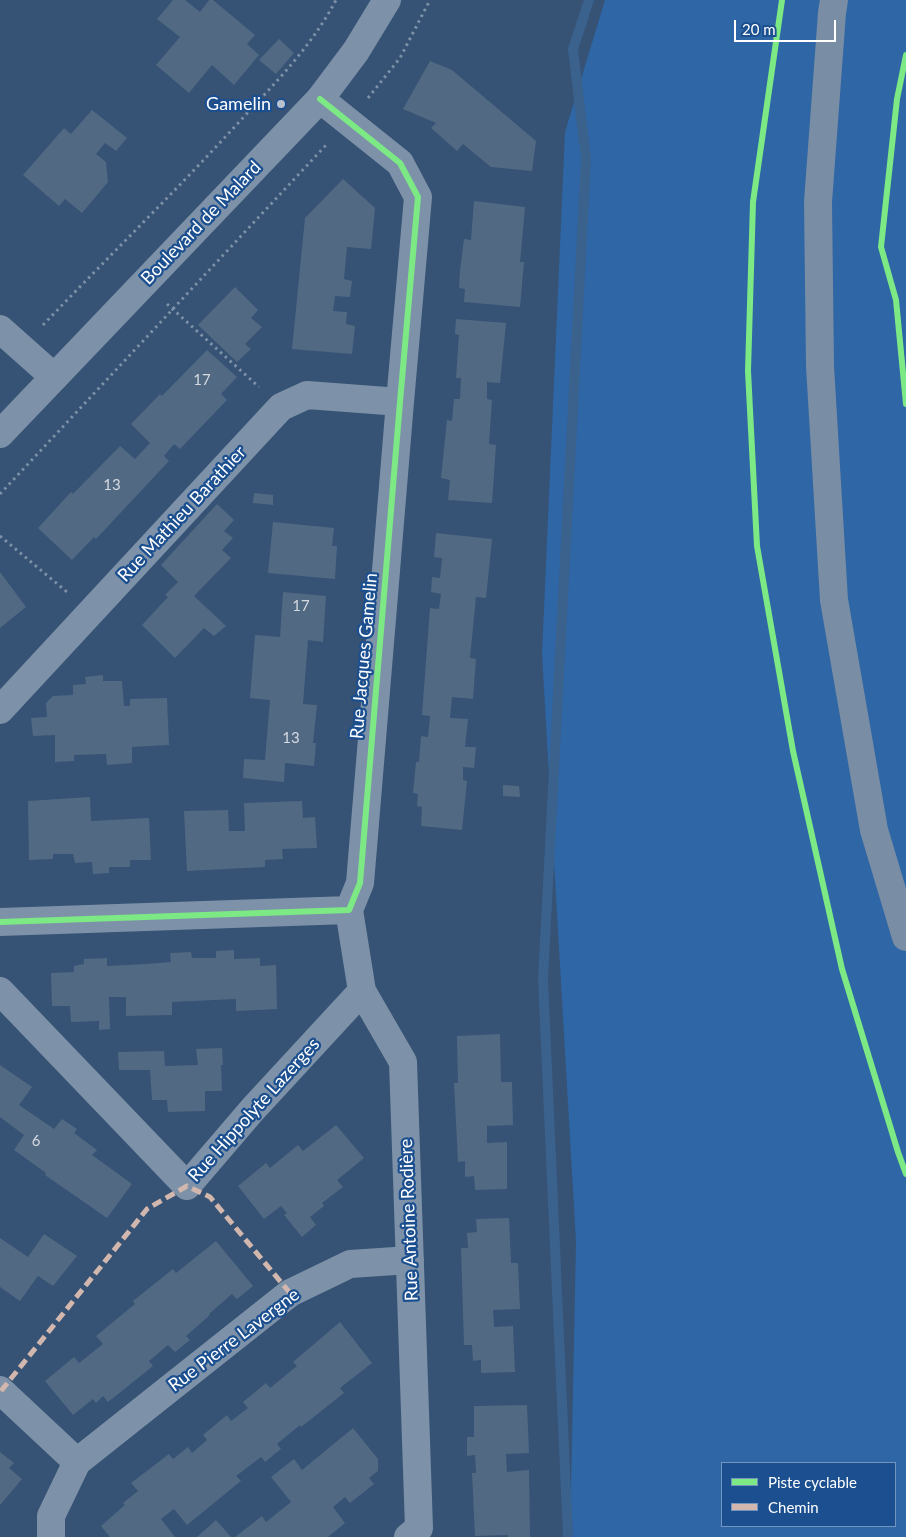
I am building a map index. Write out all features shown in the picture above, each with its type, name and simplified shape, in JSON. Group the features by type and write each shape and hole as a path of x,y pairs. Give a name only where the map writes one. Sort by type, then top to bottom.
{"main road":[{"path":"834,0 818,202 820,366 834,600 874,830 906,937"}],"street":[{"name":"Boulevard de Malard","path":"0,434 320,98 356,51 387,0"},
{"name":"Rue Jacques Gamelin","path":"320,98 400,163 418,196 360,883 349,910"},
{"path":"0,329 54,377"},
{"name":"Rue Mathieu Barathier","path":"0,710 281,407 307,395 400,402"},
{"path":"0,922 349,910"},
{"name":"Rue Antoine Rodière","path":"349,910 362,991 403,1062 419,1528 408,1537"},
{"name":"Rue Hippolyte Lazerges","path":"0,991 187,1186 253,1109 362,991"},
{"name":"Rue Pierre Lavergne","path":"77,1462 290,1293 350,1264 410,1260"},
{"path":"0,1390 77,1462 51,1516 51,1537"}],"path":[{"path":"21,348 224,138 294,62 325,22 336,0"},
{"path":"0,494 348,122 400,58 430,0"},
{"path":"144,283 281,407"},
{"path":"0,536 91,612"}],"shaded area":[{"path":"605,0 906,0 906,1537 570,1537 576,1242 542,654 565,132"}],"building":[{"path":"173,0 185,0 200,12 209,0 213,0 255,35 247,44 259,55 234,85 212,65 189,93 156,65 180,37 157,19"},
{"path":"279,39 294,53 276,74 259,60"},
{"path":"430,61 452,70 536,141 532,171 491,167 463,144 457,151 431,128 436,123 403,109"},
{"path":"92,110 127,138 116,151 105,143 96,154 106,162 108,182 82,213 65,199 59,206 23,175 64,128 71,134"},
{"path":"343,179 375,208 371,249 347,247 344,279 352,281 350,297 335,296 333,311 347,312 346,324 355,326 352,354 292,349 305,218"},
{"path":"474,201 525,207 520,262 524,262 520,307 464,302 465,289 459,288 460,271 464,239 471,240"},
{"path":"235,287 258,310 251,318 262,327 245,344 251,349 237,362 198,325"},
{"path":"456,319 506,323 500,383 487,382 487,399 492,400 489,444 496,445 492,503 448,500 450,480 441,478 447,420 452,421 454,399 460,399 461,378 456,378 459,335 455,334"},
{"path":"207,350 237,377 221,394 227,400 180,449 174,444 164,456 169,461 96,539 94,537 72,560 38,528 71,492 73,494 120,446 135,459 150,443 131,424 160,394 162,396"},
{"path":"254,493 273,495 273,505 253,503"},
{"path":"217,504 234,520 224,531 233,538 222,550 231,558 194,596 226,626 214,636 204,628 175,658 142,625 168,597 165,595 178,582 161,565"},
{"path":"273,522 334,528 332,546 337,546 335,579 268,573"},
{"path":"436,533 492,539 486,598 476,597 470,658 476,659 473,699 452,697 450,718 468,719 465,747 476,747 474,768 463,767 463,780 467,781 462,830 421,826 422,807 417,806 418,794 413,793 416,762 419,762 421,736 428,737 430,716 422,715 430,608 439,609 441,594 431,592 432,577 440,578 442,558 434,557"},
{"path":"0,572 26,607 0,628"},
{"path":"283,592 326,596 323,642 308,640 303,704 317,705 313,743 316,743 314,766 285,763 284,782 243,778 244,759 265,760 270,700 250,698 255,635 280,637"},
{"path":"103,675 103,681 122,681 124,706 130,706 130,699 167,698 169,745 132,747 132,763 107,765 106,754 74,755 74,761 55,762 55,735 33,736 31,718 47,717 46,703 53,696 73,695 73,685 86,684 85,677"},
{"path":"503,785 519,786 520,797 503,796"},
{"path":"90,797 91,821 149,818 151,860 130,860 130,867 109,867 109,873 93,874 92,862 75,863 73,854 53,854 53,859 29,860 28,801"},
{"path":"302,801 303,818 315,817 317,848 282,849 283,859 265,860 265,867 187,871 184,811 228,810 229,831 245,831 244,803"},
{"path":"234,950 234,959 260,958 260,966 276,965 277,1009 236,1011 236,999 172,1002 172,1015 126,1016 126,997 109,997 110,1029 99,1030 99,1021 71,1022 70,1006 52,1006 51,973 74,972 74,966 84,964 84,959 107,958 107,966 146,964 171,962 170,953 191,952 192,958 216,958 216,951"},
{"path":"500,1034 501,1082 512,1082 513,1125 487,1126 487,1143 507,1142 507,1189 475,1190 474,1176 465,1177 465,1161 458,1162 454,1083 458,1083 457,1036"},
{"path":"222,1048 222,1091 205,1091 205,1111 168,1112 167,1100 152,1100 150,1070 119,1070 118,1052 164,1051 165,1066 198,1065 196,1049"},
{"path":"0,1065 32,1087 19,1105 54,1129 62,1119 77,1129 74,1133 97,1150 92,1155 132,1184 107,1218 45,1175 46,1173 14,1150 24,1135 0,1117"},
{"path":"336,1125 364,1158 337,1180 343,1187 322,1203 324,1206 310,1217 316,1225 302,1237 284,1215 287,1213 281,1206 264,1219 238,1186 266,1163 270,1168 298,1145 303,1151"},
{"path":"509,1218 511,1263 518,1263 520,1309 493,1310 494,1327 513,1326 515,1372 481,1373 481,1360 473,1361 472,1345 464,1345 461,1248 468,1248 467,1233 477,1232 476,1219"},
{"path":"44,1234 77,1256 53,1286 38,1276 20,1301 0,1287 0,1238 28,1257"},
{"path":"216,1241 253,1286 237,1299 232,1294 186,1336 190,1340 175,1352 168,1345 149,1361 153,1366 108,1402 103,1396 96,1403 93,1399 73,1415 45,1381 74,1357 79,1363 103,1344 96,1336 135,1304 133,1301 173,1269 176,1273"},
{"path":"340,1322 372,1363 340,1388 344,1393 277,1444 281,1449 265,1462 261,1457 236,1476 241,1481 187,1525 174,1509 161,1519 175,1537 110,1537 101,1526 125,1505 123,1503 138,1491 131,1483 169,1454 173,1459 188,1447 192,1453 207,1440 203,1435 227,1415 231,1421 248,1408 243,1402 266,1383 270,1388 297,1366 293,1362"},
{"path":"527,1405 529,1453 506,1454 507,1472 529,1470 530,1537 508,1537 508,1535 475,1536 472,1473 476,1473 475,1455 467,1456 467,1437 474,1437 474,1406"},
{"path":"353,1428 378,1459 378,1471 369,1478 374,1484 350,1503 345,1497 333,1507 345,1523 328,1537 235,1537 262,1516 266,1522 291,1502 271,1477 294,1459 302,1470"},
{"path":"0,1452 14,1463 9,1468 22,1479 0,1505"},
{"path":"216,1520 231,1537 197,1537"}],"waterway":[{"path":"568,1537 543,979 586,159 573,49 589,0"}],"marked path":[{"path":"1,1391 147,1209 187,1186 210,1197 290,1293"}],"cycle path":[{"path":"782,0 753,202 748,371 757,546 793,751 842,969 906,1174"},
{"path":"906,55 897,99 881,247 896,300 906,404"},
{"path":"0,922 349,910 360,883 418,197 400,163 320,99"}],"place":[{"name":"Gamelin","path":"281,104"}]}
